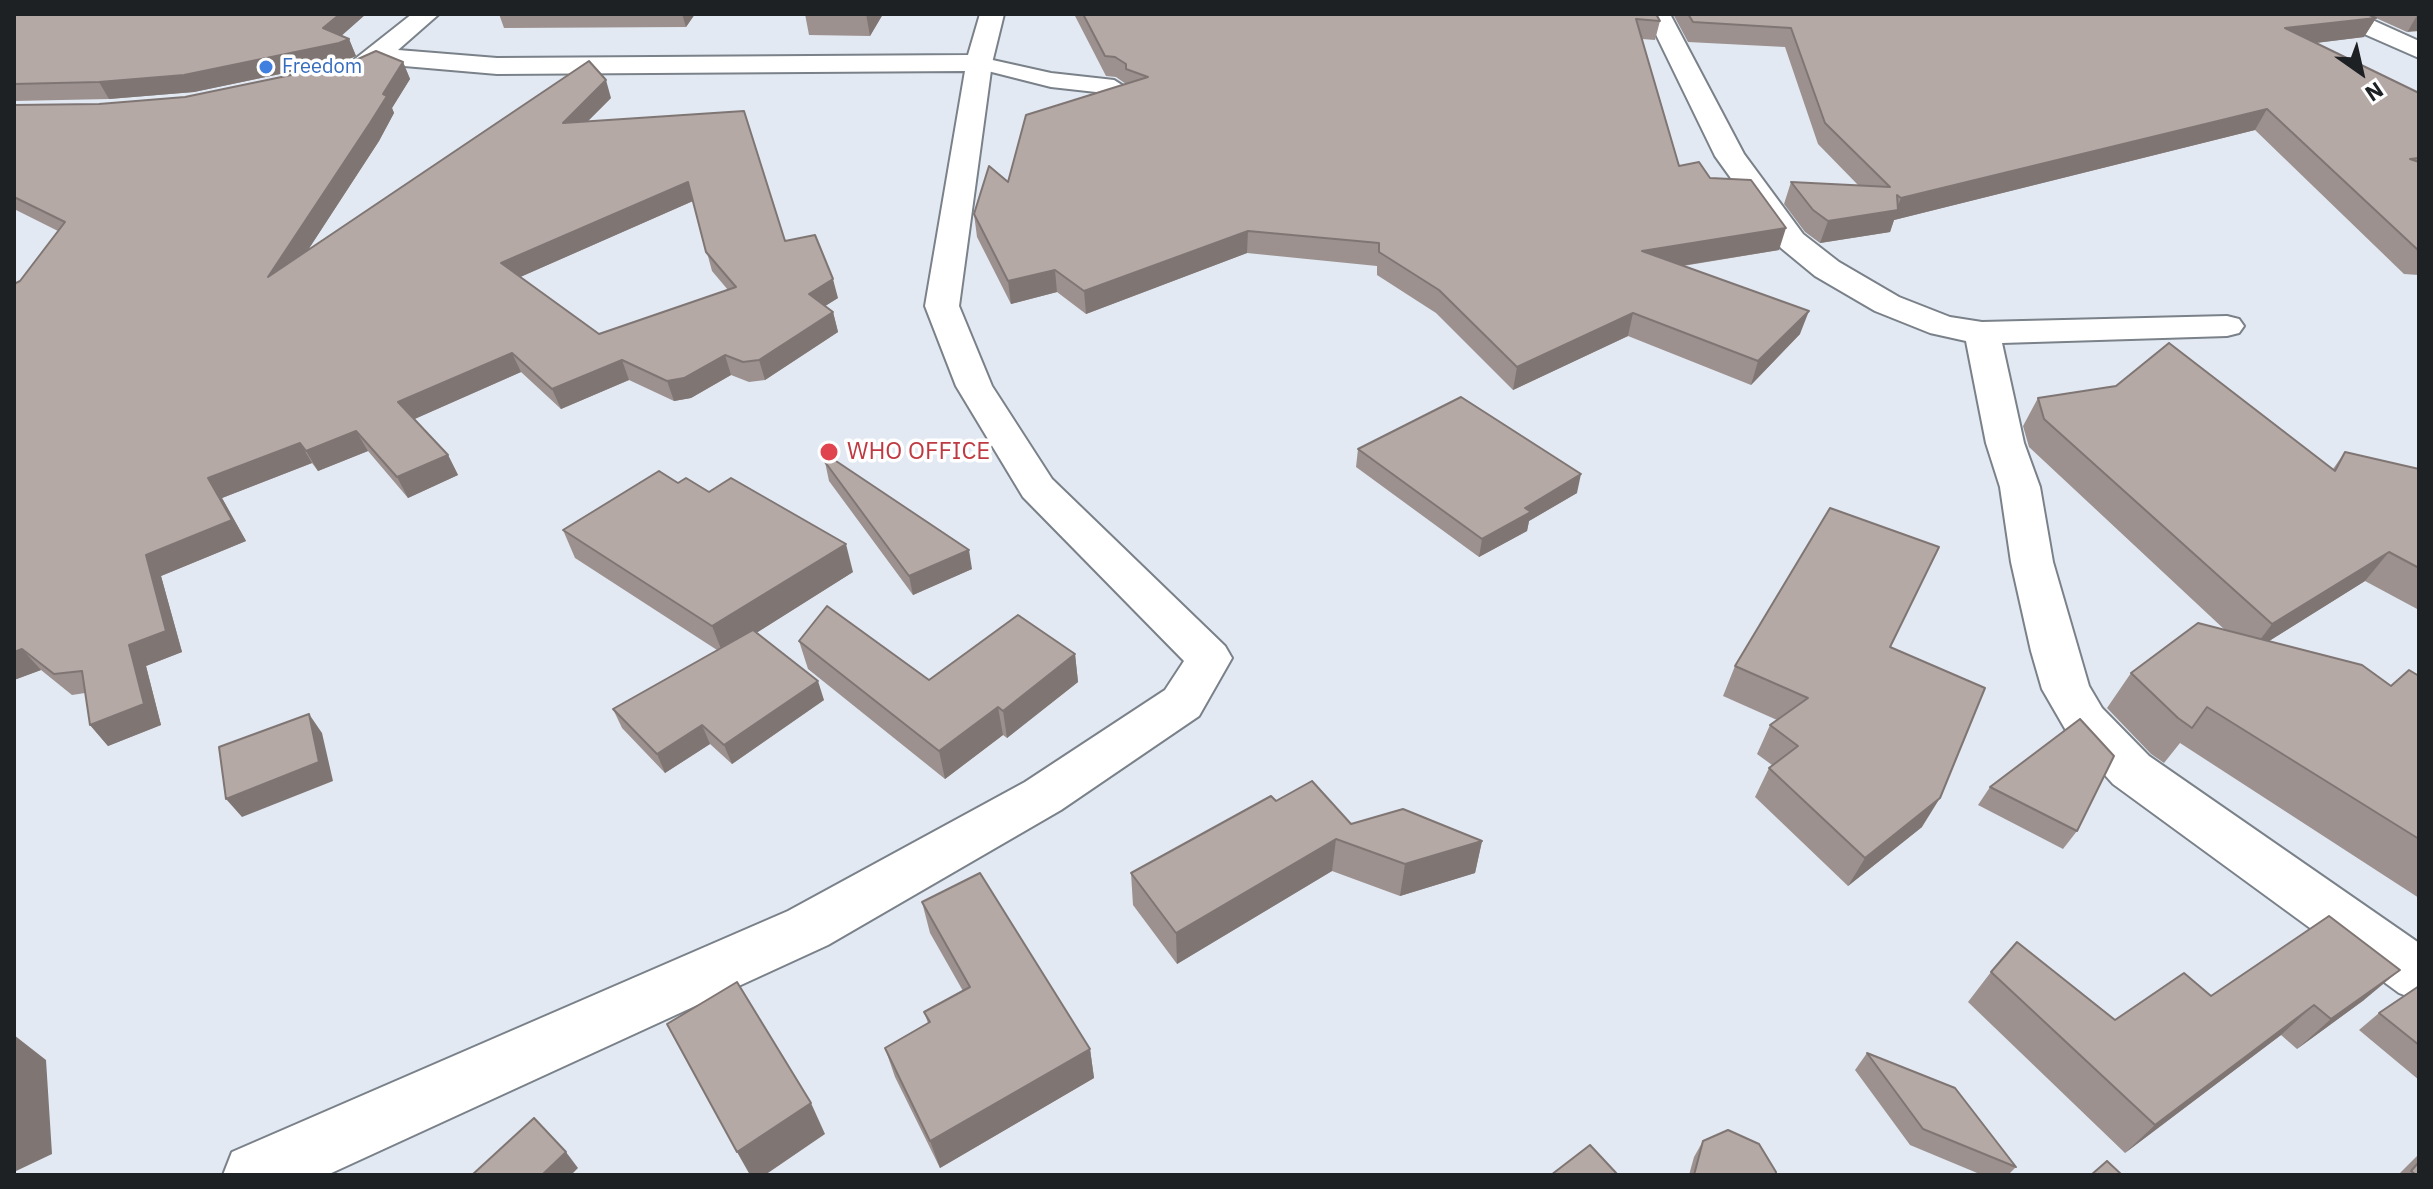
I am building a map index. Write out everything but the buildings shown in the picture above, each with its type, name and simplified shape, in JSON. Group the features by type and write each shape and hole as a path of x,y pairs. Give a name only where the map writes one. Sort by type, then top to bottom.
{"street":[{"path":"427,14 360,64 979,63"},
{"path":"255,1175 808,928 1043,796 1182,703 1209,658 1037,488 974,386 942,306 979,63 992,14"},
{"path":"1658,14 1730,156 1792,241 1827,269 1887,304 1942,326 1982,333 2227,326"},
{"path":"2339,14 2419,50"},
{"path":"1982,333 2005,443 2020,487 2032,562 2054,651 2066,689 2085,721 2131,770 2419,975"}],"lane":[{"path":"979,63 1051,80 1114,87"}],"place":[{"name":"Freedom","path":"266,67"},
{"name":"WHO OFFICE","path":"829,452"}]}
